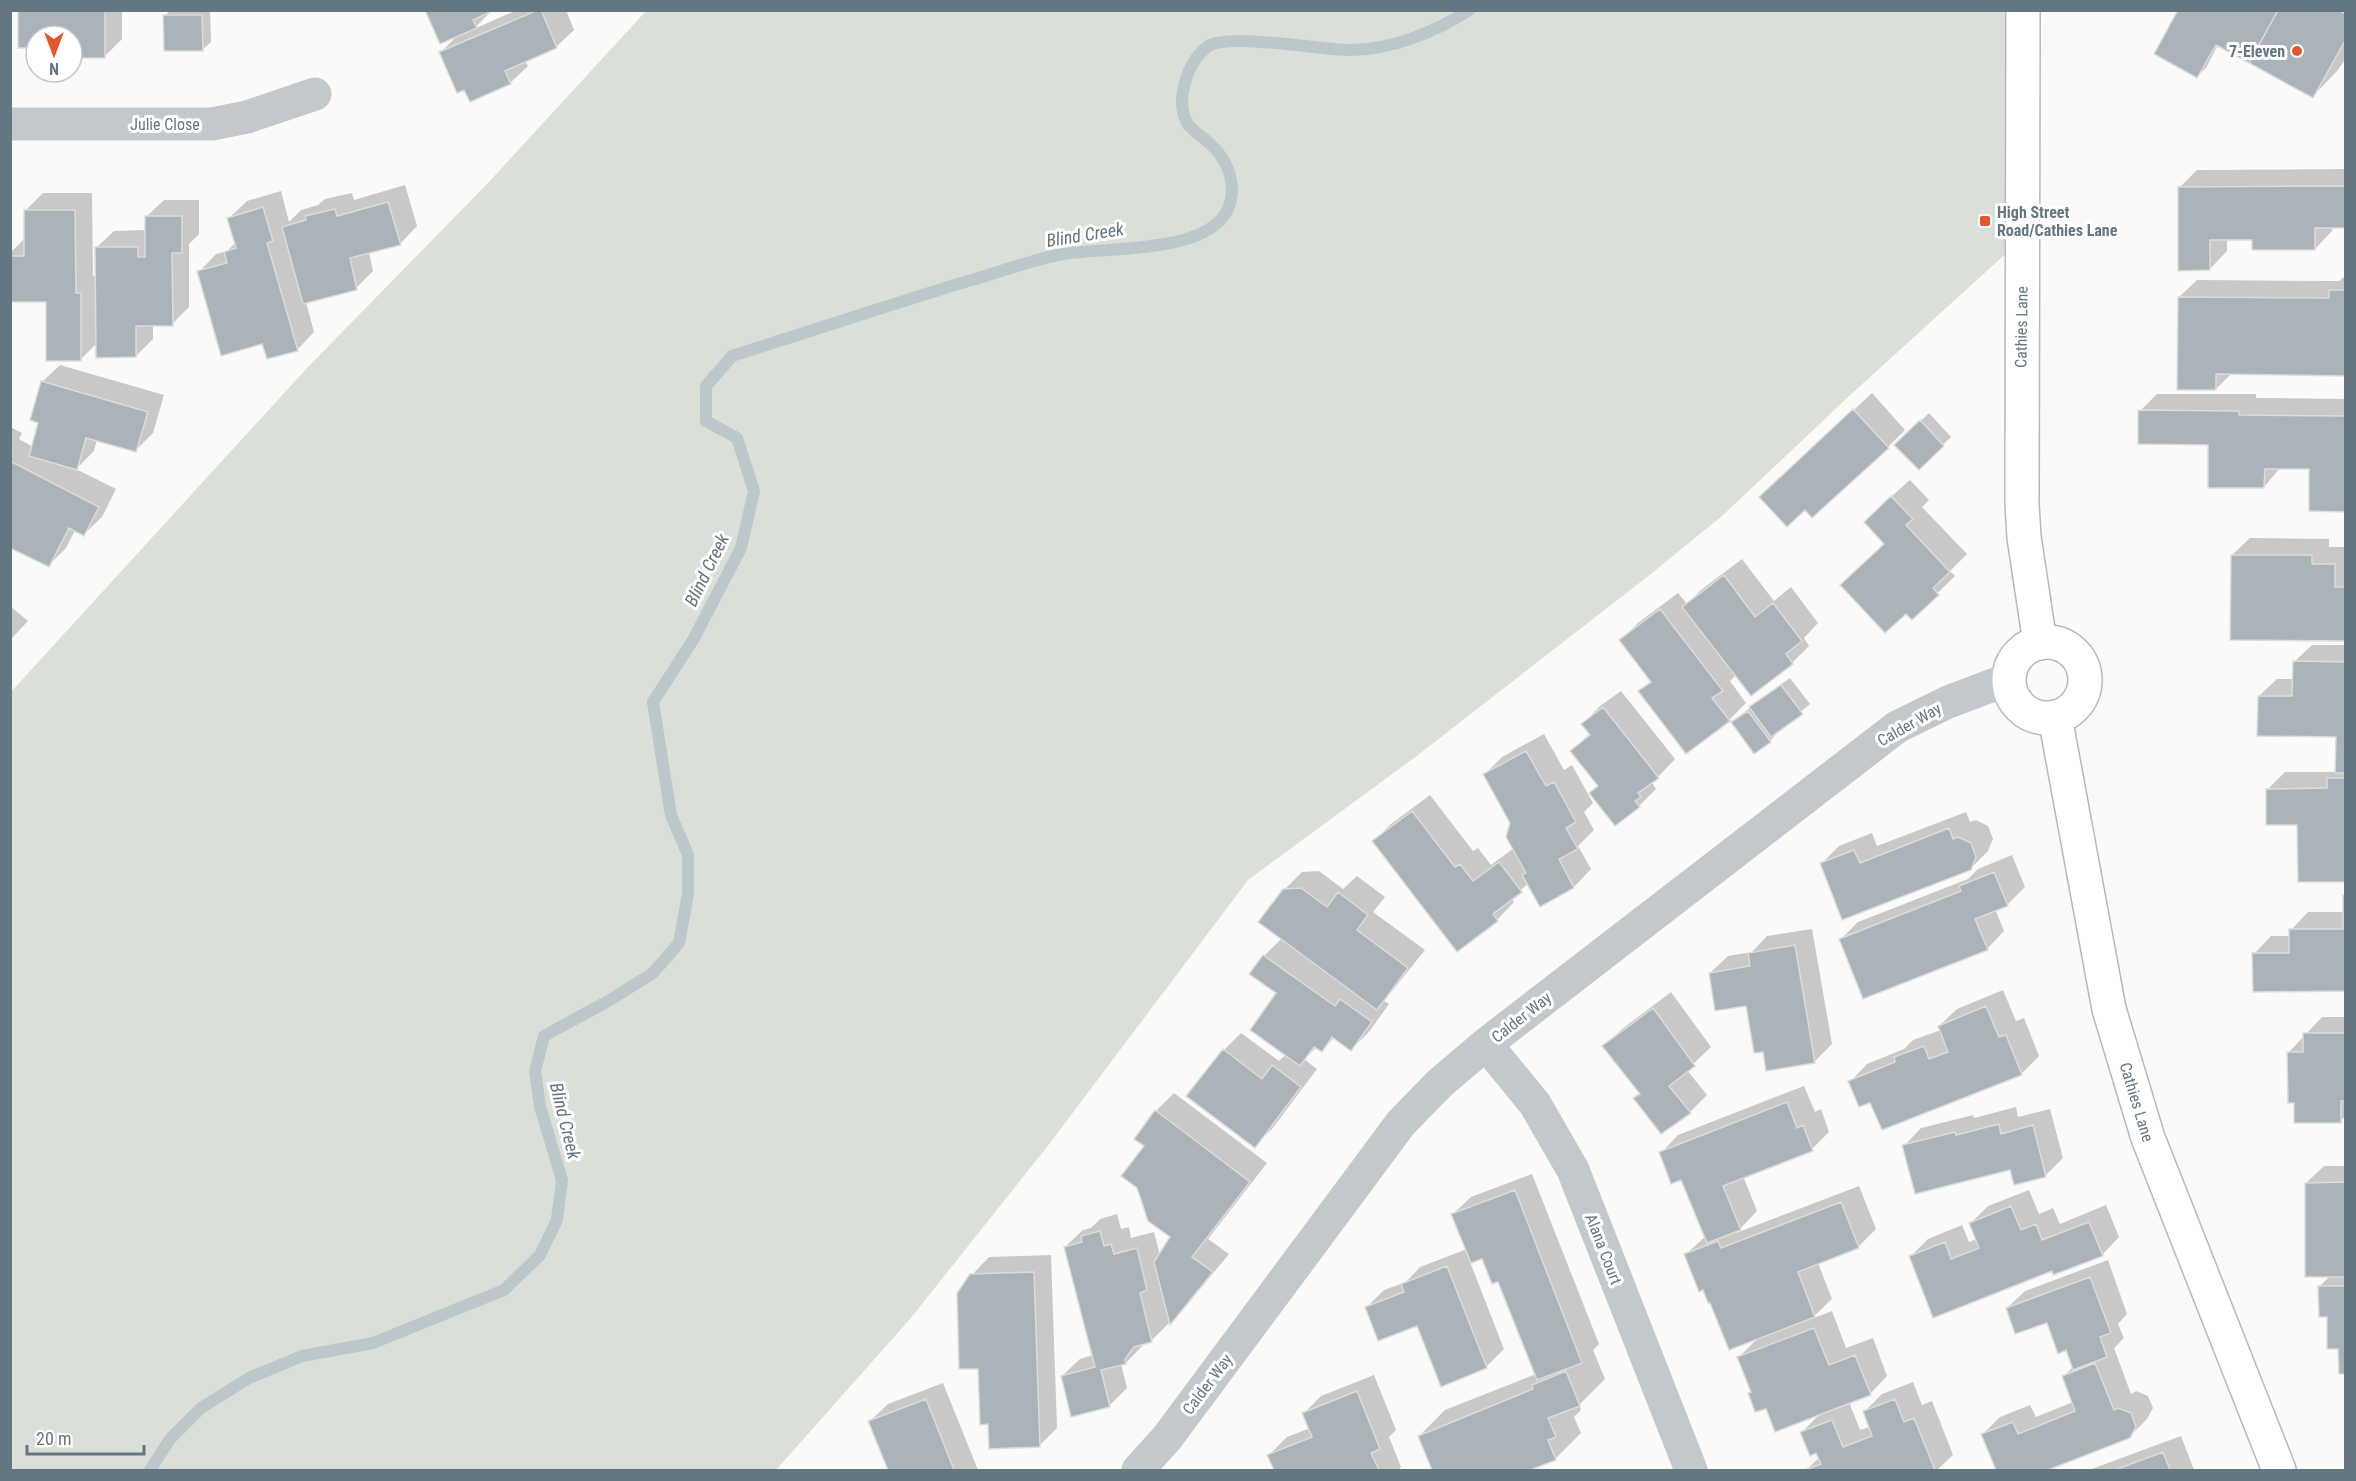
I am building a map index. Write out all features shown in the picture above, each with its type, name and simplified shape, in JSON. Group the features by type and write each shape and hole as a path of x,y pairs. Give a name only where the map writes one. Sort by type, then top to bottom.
{"street":[{"name":"Cathies Lane","path":"2023,10 2022,504 2024,537 2040,643"},
{"name":"Julie Close","path":"10,124 212,124 248,117 315,94"},
{"path":"2040,643 2053,643 2076,654 2083,666 2084,692 2078,704 2068,712 2055,717 2033,715 2015,700 2009,679 2018,656 2028,647 2040,643"},
{"name":"Calder Way","path":"1138,1470 1167,1438 1401,1123 1439,1084 1486,1044 1890,732 1948,702 2009,679"},
{"name":"Cathies Lane","path":"2055,717 2109,1009 2132,1088 2148,1138 2278,1470"},
{"name":"Alana Court","path":"1486,1044 1535,1104 1573,1170 1691,1470"}],"shaded area":[{"path":"646,11 2023,11 2022,239 1847,398 1722,516 1418,755 1248,880 1050,1143 910,1319 776,1470 11,1470 10,693 307,368 488,183"}],"building":[{"path":"18,10 105,10 105,58 84,58 84,24 24,24 24,48 18,48"},
{"path":"425,10 494,10 473,20 477,28 440,44"},
{"path":"541,10 557,48 505,71 511,84 470,102 464,90 457,93 439,52"},
{"path":"2178,10 2278,10 2249,63 2216,45 2197,78 2154,54"},
{"name":"7-Eleven","path":"2278,10 2339,10 2346,14 2346,39 2313,98 2249,63"},
{"path":"163,15 202,15 203,51 164,51"},
{"path":"2346,186 2346,228 2315,228 2315,250 2252,250 2252,240 2210,240 2210,270 2178,271 2178,187"},
{"path":"388,202 401,245 350,258 357,290 303,304 282,227 306,220 305,216 335,209 337,216"},
{"path":"263,207 273,241 267,243 298,351 267,359 262,344 221,356 197,271 227,263 224,252 236,248 227,218"},
{"path":"24,210 75,210 76,293 81,293 81,361 46,361 46,302 10,302 10,256 24,256"},
{"path":"145,216 182,216 182,253 172,253 173,326 136,326 136,357 96,358 95,247 138,247 138,257 145,257"},
{"path":"2329,290 2346,290 2345,376 2216,374 2216,390 2177,390 2178,297 2329,298"},
{"path":"41,381 148,412 136,452 86,438 77,470 29,456 38,423 30,420"},
{"path":"1853,409 1889,448 1812,518 1805,510 1787,527 1759,497"},
{"path":"2138,410 2239,411 2239,415 2346,416 2346,512 2309,511 2309,469 2265,469 2264,488 2208,488 2208,445 2138,444"},
{"path":"1920,420 1944,446 1919,470 1894,445"},
{"path":"10,461 99,507 84,536 69,528 49,567 10,548"},
{"path":"1891,496 1913,519 1906,525 1950,572 1933,588 1939,595 1912,620 1906,614 1885,633 1840,585 1884,544 1864,522"},
{"path":"2231,555 2312,555 2312,564 2335,564 2335,587 2346,587 2346,641 2230,640"},
{"path":"1724,575 1755,617 1773,603 1802,641 1786,654 1793,664 1751,696 1682,607"},
{"path":"1660,609 1723,691 1712,698 1730,721 1686,754 1638,691 1651,682 1619,640"},
{"path":"2293,661 2346,662 2346,773 2335,773 2336,737 2257,736 2258,696 2292,696"},
{"path":"1781,685 1803,714 1771,737 1749,707"},
{"path":"1603,707 1659,778 1638,793 1641,797 1635,801 1640,807 1615,826 1589,793 1598,786 1570,751 1590,735 1581,724"},
{"path":"1748,711 1771,742 1754,754 1731,722"},
{"path":"1526,751 1546,786 1554,782 1576,822 1566,828 1578,849 1559,859 1574,888 1540,907 1522,875 1526,873 1506,837 1510,823 1483,774"},
{"path":"2327,778 2346,778 2346,882 2298,882 2297,825 2266,825 2266,789 2327,788"},
{"path":"1412,811 1455,867 1460,864 1473,881 1499,862 1522,892 1493,914 1498,921 1457,952 1372,841"},
{"path":"1949,828 1953,839 1958,837 1971,843 1976,857 1971,870 1842,920 1820,863 1854,850 1860,863"},
{"path":"1994,872 2008,906 1975,919 1988,950 1863,999 1839,939 1961,891 1959,886"},
{"path":"1301,888 1327,907 1338,892 1368,915 1357,930 1408,968 1377,1010 1258,922 1283,889"},
{"path":"2343,895 2346,895 2346,991 2253,992 2252,953 2289,953 2289,929 2343,929"},
{"path":"1795,945 1815,1063 1766,1071 1763,1052 1754,1053 1746,1006 1715,1011 1709,973 1750,966 1748,953"},
{"path":"1263,955 1335,1006 1340,999 1372,1022 1351,1051 1332,1037 1322,1052 1314,1047 1300,1066 1250,1030 1276,993 1249,974"},
{"path":"1986,1006 1999,1037 2006,1035 2022,1075 1882,1130 1870,1103 1859,1107 1848,1081 1895,1062 1894,1057 1924,1046 1929,1059 1948,1052 1938,1026"},
{"path":"1653,1008 1695,1066 1669,1086 1691,1113 1661,1134 1633,1098 1640,1094 1602,1046"},
{"path":"2303,1033 2346,1033 2346,1101 2341,1101 2341,1123 2294,1123 2294,1103 2288,1103 2287,1052 2303,1052"},
{"path":"1223,1049 1262,1079 1272,1065 1301,1087 1255,1148 1186,1096"},
{"path":"1787,1102 1797,1128 1803,1125 1813,1151 1723,1186 1741,1230 1707,1243 1681,1180 1671,1184 1659,1152"},
{"path":"1155,1110 1250,1182 1192,1257 1213,1272 1170,1325 1154,1262 1170,1237 1148,1221 1137,1188 1121,1176 1144,1146 1134,1139"},
{"path":"1999,1124 2001,1134 2033,1125 2046,1177 2014,1185 2010,1170 1915,1194 1902,1145"},
{"path":"2346,1182 2346,1277 2305,1277 2305,1183"},
{"path":"1515,1190 1582,1363 1537,1380 1498,1282 1492,1284 1482,1259 1471,1263 1451,1214"},
{"path":"1841,1202 1859,1248 1798,1272 1815,1317 1729,1350 1710,1303 1703,1290 1699,1292 1684,1254 1718,1241 1721,1248"},
{"path":"2011,1206 2021,1230 2036,1224 2042,1240 2089,1222 2103,1256 2053,1275 2052,1271 1933,1318 1909,1256 1945,1242 1951,1259 1979,1248 1969,1223"},
{"path":"1100,1231 1104,1246 1111,1244 1114,1254 1137,1248 1147,1290 1140,1293 1152,1342 1134,1347 1125,1359 1126,1364 1101,1370 1110,1407 1071,1417 1061,1376 1095,1367 1064,1247 1082,1242 1081,1236"},
{"path":"1447,1266 1487,1368 1441,1387 1417,1326 1378,1341 1365,1307 1404,1292 1401,1284"},
{"path":"1034,1272 1040,1447 989,1449 988,1424 980,1425 978,1369 959,1369 957,1293 970,1274"},
{"path":"2090,1277 2111,1333 2100,1337 2107,1357 2073,1370 2066,1350 2058,1354 2047,1323 2015,1334 2006,1308"},
{"path":"2318,1286 2346,1286 2346,1374 2339,1374 2338,1349 2327,1349 2327,1317 2319,1317"},
{"path":"1814,1328 1829,1365 1855,1355 1871,1395 1775,1432 1766,1409 1755,1412 1748,1393 1751,1392 1737,1357"},
{"path":"2095,1363 2114,1410 2118,1408 2131,1413 2136,1427 2130,1438 2048,1470 1996,1470 1981,1434 2013,1422 2018,1434 2075,1411 2062,1376"},
{"path":"1566,1371 1580,1406 1548,1418 1556,1437 1548,1440 1556,1460 1530,1470 1432,1470 1418,1436 1533,1389 1532,1385"},
{"path":"1357,1391 1380,1449 1371,1453 1379,1470 1274,1470 1267,1455 1312,1437 1302,1413"},
{"path":"926,1399 954,1470 888,1470 868,1421"},
{"path":"1895,1399 1904,1422 1914,1418 1935,1470 1805,1470 1821,1464 1816,1453 1810,1456 1800,1432 1832,1420 1843,1447 1872,1436 1863,1411"},
{"path":"2163,1452 2170,1470 2115,1470"}],"waterway":[{"name":"Blind Creek","path":"150,1470 170,1439 201,1408 249,1378 302,1356 373,1343 504,1290 540,1255 557,1220 562,1180 540,1106 535,1071 544,1036 610,1000 653,973 679,943 688,894 688,855 671,815 653,702 693,640 741,548 754,491 737,438 706,421 706,386 732,356 938,290 1058,255 1151,246 1176,242 1198,235 1216,224 1228,209 1232,191 1226,165 1216,149 1189,126 1182,104 1189,72 1207,47 1234,41 1348,50 1379,47 1427,33 1469,10"}],"place":[{"name":"7-Eleven","path":"2297,51"},
{"name":"High Street Road/Cathies Lane","path":"1985,221"}]}
